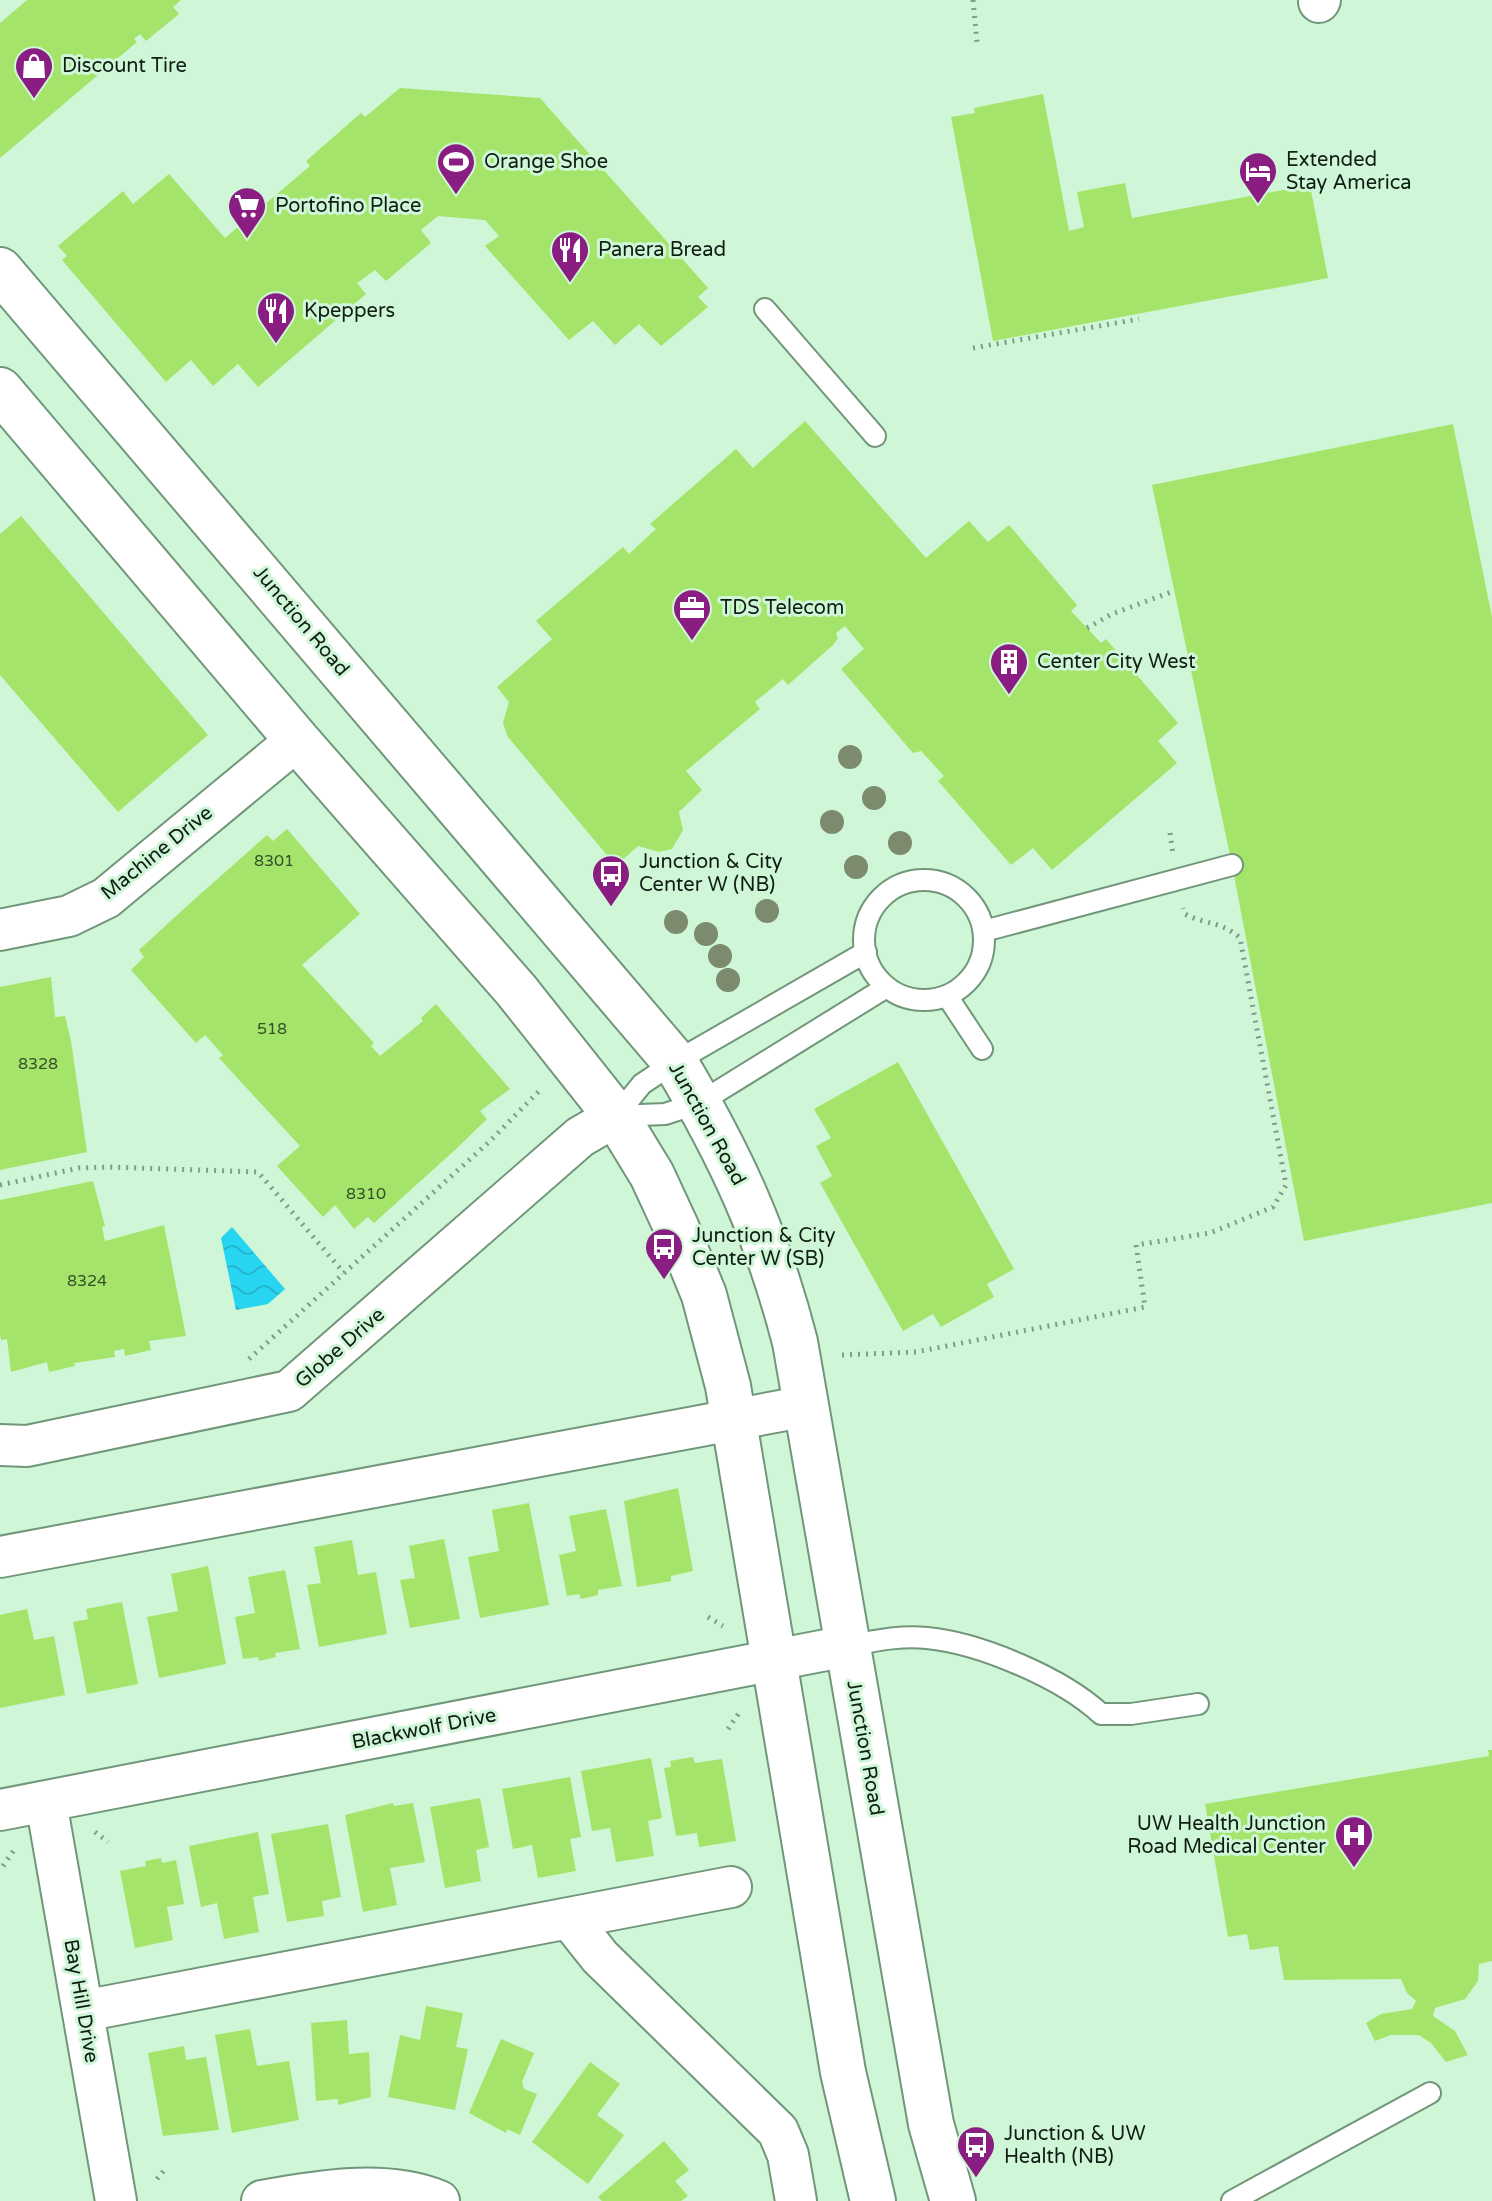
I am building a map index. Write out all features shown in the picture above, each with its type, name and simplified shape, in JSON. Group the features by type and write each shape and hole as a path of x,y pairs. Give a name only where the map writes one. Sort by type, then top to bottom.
{"street":[{"name":"Junction Road","path":"0,270 675,1062 748,1196 777,1275 807,1406 931,2124 953,2201"},
{"path":"0,390 297,740 516,990 616,1116 652,1175 704,1295 721,1357 843,2072 873,2201"},
{"name":"Machine Drive","path":"0,930 69,916 106,898 297,740"},
{"name":"Globe Drive","path":"0,1445 27,1446 289,1391 580,1137 616,1116"},
{"path":"0,1557 807,1406"},
{"name":"Blackwolf Drive","path":"0,1810 847,1646"},
{"name":"Bay Hill Drive","path":"46,1802 116,2201"},
{"path":"83,2011 731,1887"},
{"path":"569,1918 600,1957 778,2131 788,2155 796,2201"},
{"path":"262,2201 418,2192 439,2201"}],"lane":[{"path":"765,309 875,436"},
{"path":"984,931 1232,865"},
{"path":"932,879 953,886 978,910 984,931 984,951 976,971 965,985 947,996 912,999 885,988 873,972 866,952 864,931 870,912 882,896 911,881 932,879"},
{"path":"616,1116 642,1084 675,1062 866,952"},
{"path":"616,1116 665,1114 699,1103 885,988"},
{"path":"947,996 982,1049"},
{"path":"847,1646 889,1638 927,1638 970,1646 1079,1693 1101,1714 1131,1714 1198,1704"},
{"path":"1232,2201 1430,2093"}],"path":[{"path":"973,0 977,42"},
{"path":"973,348 1139,319"},
{"path":"1087,628 1112,614 1174,591"},
{"path":"842,1355 916,1352 1145,1307 1136,1245 1210,1233 1273,1207 1286,1185 1240,938 1225,925 1199,921 1185,914 1170,833"},
{"path":"246,1362 489,1142 542,1088"},
{"path":"0,1185 79,1168 258,1172 344,1273"},
{"path":"708,1617 723,1626"},
{"path":"728,1729 739,1713"},
{"path":"95,1832 108,1842"},
{"path":"3,1866 14,1850"},
{"path":"157,2179 166,2168"}],"water":[{"path":"232,1227 285,1289 268,1304 236,1310 221,1238"}],"building":[{"name":"Discount Tire","path":"27,0 181,0 173,7 179,14 146,41 140,34 134,39 137,42 0,158 0,23"},
{"name":"Portofino Place","path":"400,88 540,98 708,288 698,297 708,307 661,346 639,324 615,345 593,321 569,340 485,246 499,236 485,220 438,216 421,230 431,243 386,281 375,270 357,283 366,294 258,387 238,364 213,386 191,360 166,382 62,260 67,256 58,246 123,191 133,204 169,174 225,238 310,166 306,161 361,113 365,117"},
{"name":"Extended Stay America","path":"1043,94 1069,231 1084,227 1077,192 1125,183 1132,218 1310,185 1328,278 993,341 951,117 975,113 974,108"},
{"path":"805,421 926,558 969,521 988,542 1009,525 1077,605 1071,611 1101,643 1106,639 1178,723 1158,741 1177,763 1052,870 1033,848 1011,865 938,781 944,776 921,751 913,753 841,669 864,649 845,626 836,633 838,638 833,645 788,685 783,679 755,702 760,709 686,771 702,790 679,812 683,830 672,849 659,852 638,846 616,866 508,737 503,723 509,702 497,687 552,639 536,621 623,547 629,554 656,529 650,524 736,449 753,468"},
{"path":"1453,424 1492,617 1492,1203 1304,1241 1232,865 1152,485"},
{"path":"21,516 208,735 118,812 0,675 0,534"},
{"path":"287,829 360,914 302,965 374,1043 371,1046 380,1056 423,1021 421,1018 436,1004 510,1089 480,1111 487,1119 374,1223 368,1217 354,1229 335,1205 323,1217 277,1166 300,1146 219,1058 223,1055 205,1035 196,1043 131,970 144,957 139,950 187,906 267,835 273,841"},
{"path":"51,977 55,1017 65,1016 71,1041 87,1152 0,1170 0,987"},
{"path":"898,1062 1014,1269 987,1284 994,1297 941,1327 933,1314 903,1331 820,1183 832,1176 816,1146 831,1138 814,1109"},
{"path":"93,1181 105,1226 102,1227 105,1241 164,1225 186,1336 149,1341 151,1350 125,1356 124,1349 114,1351 115,1357 74,1363 75,1366 49,1372 47,1362 11,1372 7,1339 1,1340 0,1335 0,1200"},
{"path":"678,1488 693,1571 671,1576 671,1581 637,1587 624,1501"},
{"path":"529,1503 549,1605 480,1618 468,1557 499,1551 492,1510"},
{"path":"606,1509 622,1586 598,1590 598,1595 581,1599 579,1594 567,1596 559,1555 576,1551 569,1516"},
{"path":"444,1539 460,1619 410,1628 400,1580 415,1578 409,1546"},
{"path":"352,1540 358,1575 376,1572 387,1634 319,1647 307,1585 321,1583 314,1547"},
{"path":"208,1566 226,1664 159,1678 147,1617 178,1611 171,1574"},
{"path":"285,1570 300,1649 275,1653 276,1657 259,1661 258,1657 243,1659 235,1617 255,1613 248,1577"},
{"path":"122,1602 138,1684 87,1694 73,1622 88,1619 86,1609"},
{"path":"27,1609 34,1640 54,1636 65,1695 0,1708 0,1615"},
{"name":"UW Health Junction Road Medical Center","path":"1488,1750 1492,1750 1492,1961 1479,1964 1478,1981 1465,1999 1435,2008 1433,2016 1455,2031 1468,2055 1446,2062 1431,2043 1419,2035 1391,2035 1375,2041 1366,2023 1381,2014 1412,2009 1416,2001 1407,1993 1401,1979 1284,1980 1278,1946 1250,1950 1247,1934 1228,1937 1205,1804 1489,1756"},
{"path":"693,1757 695,1763 722,1759 736,1841 699,1847 697,1833 676,1836 664,1768 671,1767 670,1761"},
{"path":"651,1758 662,1818 648,1821 654,1856 616,1862 610,1828 592,1831 581,1771"},
{"path":"570,1777 581,1837 570,1839 576,1871 538,1878 532,1845 513,1849 502,1789"},
{"path":"480,1798 489,1847 476,1850 481,1881 445,1888 430,1807"},
{"path":"393,1803 394,1806 413,1803 425,1862 390,1868 397,1905 363,1912 345,1815"},
{"path":"328,1824 341,1897 322,1901 324,1916 287,1922 271,1834"},
{"path":"258,1832 269,1894 253,1897 259,1932 224,1939 217,1903 201,1907 189,1846"},
{"path":"161,1858 162,1863 176,1860 184,1904 167,1907 173,1940 135,1948 120,1871 146,1866 145,1861"},
{"path":"426,2006 463,2013 456,2047 468,2049 455,2110 388,2097 400,2035 420,2040"},
{"path":"347,2020 349,2054 369,2052 371,2097 338,2105 338,2099 316,2101 311,2023"},
{"path":"250,2029 257,2066 289,2061 299,2120 232,2133 215,2035"},
{"path":"501,2039 534,2053 522,2082 524,2089 537,2094 520,2135 507,2129 506,2133 469,2113"},
{"path":"184,2046 186,2060 206,2057 219,2130 163,2136 148,2053"},
{"path":"590,2062 620,2084 597,2115 624,2135 588,2184 532,2142"},
{"path":"664,2141 689,2170 675,2181 688,2196 681,2201 602,2201 598,2197"}],"place":[{"name":"Discount Tire","path":"34,100"},
{"name":"Orange Shoe","path":"456,196"},
{"name":"Extended Stay America","path":"1258,205"},
{"name":"Portofino Place","path":"247,240"},
{"name":"Panera Bread","path":"570,284"},
{"name":"Kpeppers","path":"276,345"},
{"name":"TDS Telecom","path":"692,642"},
{"name":"Center City West","path":"1009,696"},
{"name":"Junction & City Center W (NB)","path":"611,908"},
{"name":"Junction & City Center W (SB)","path":"664,1281"},
{"name":"UW Health Junction Road Medical Center","path":"1354,1869"},
{"name":"Junction & UW Health (NB)","path":"976,2179"}]}
